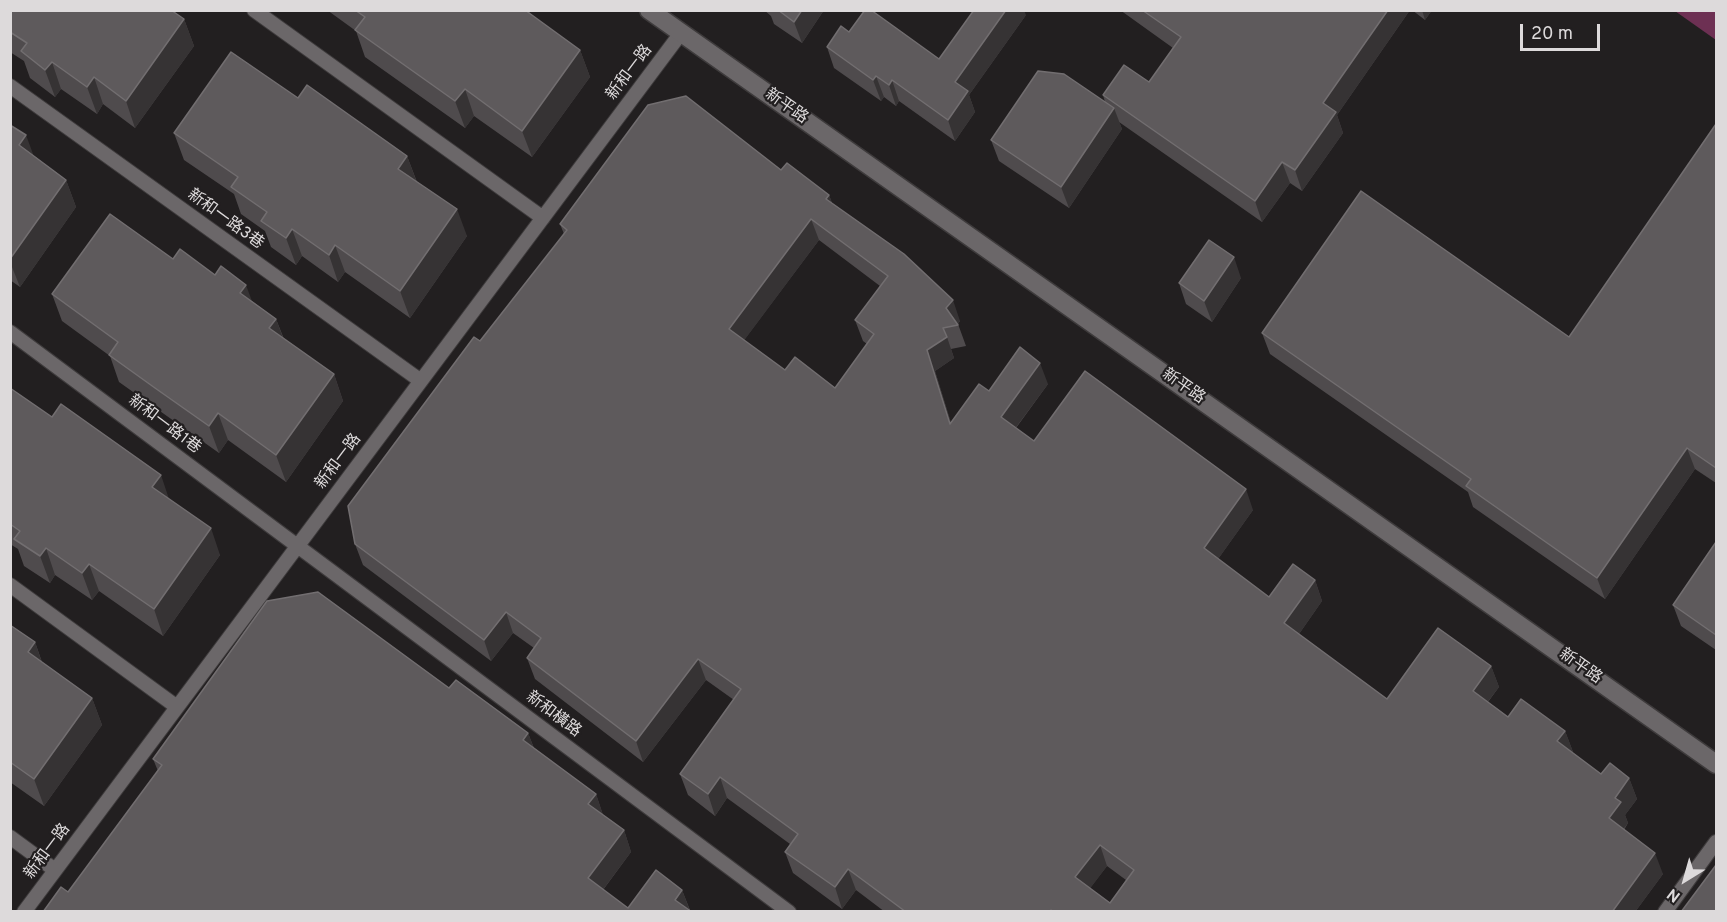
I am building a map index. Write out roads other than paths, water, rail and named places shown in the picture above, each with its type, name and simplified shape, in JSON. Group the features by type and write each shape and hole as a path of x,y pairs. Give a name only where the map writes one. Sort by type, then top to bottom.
{"street":[{"name":"新平路","path":"649,10 1716,764"}],"lane":[{"path":"254,10 543,218"},
{"name":"新和一路","path":"24,912 681,33"},
{"name":"新和一路3巷","path":"10,86 421,381"},
{"name":"新和一路1巷","path":"10,332 298,545"},
{"name":"新和橫路","path":"298,545 789,912"},
{"path":"10,585 177,707"},
{"path":"10,837 55,870"},
{"path":"1665,912 1716,842"}]}
